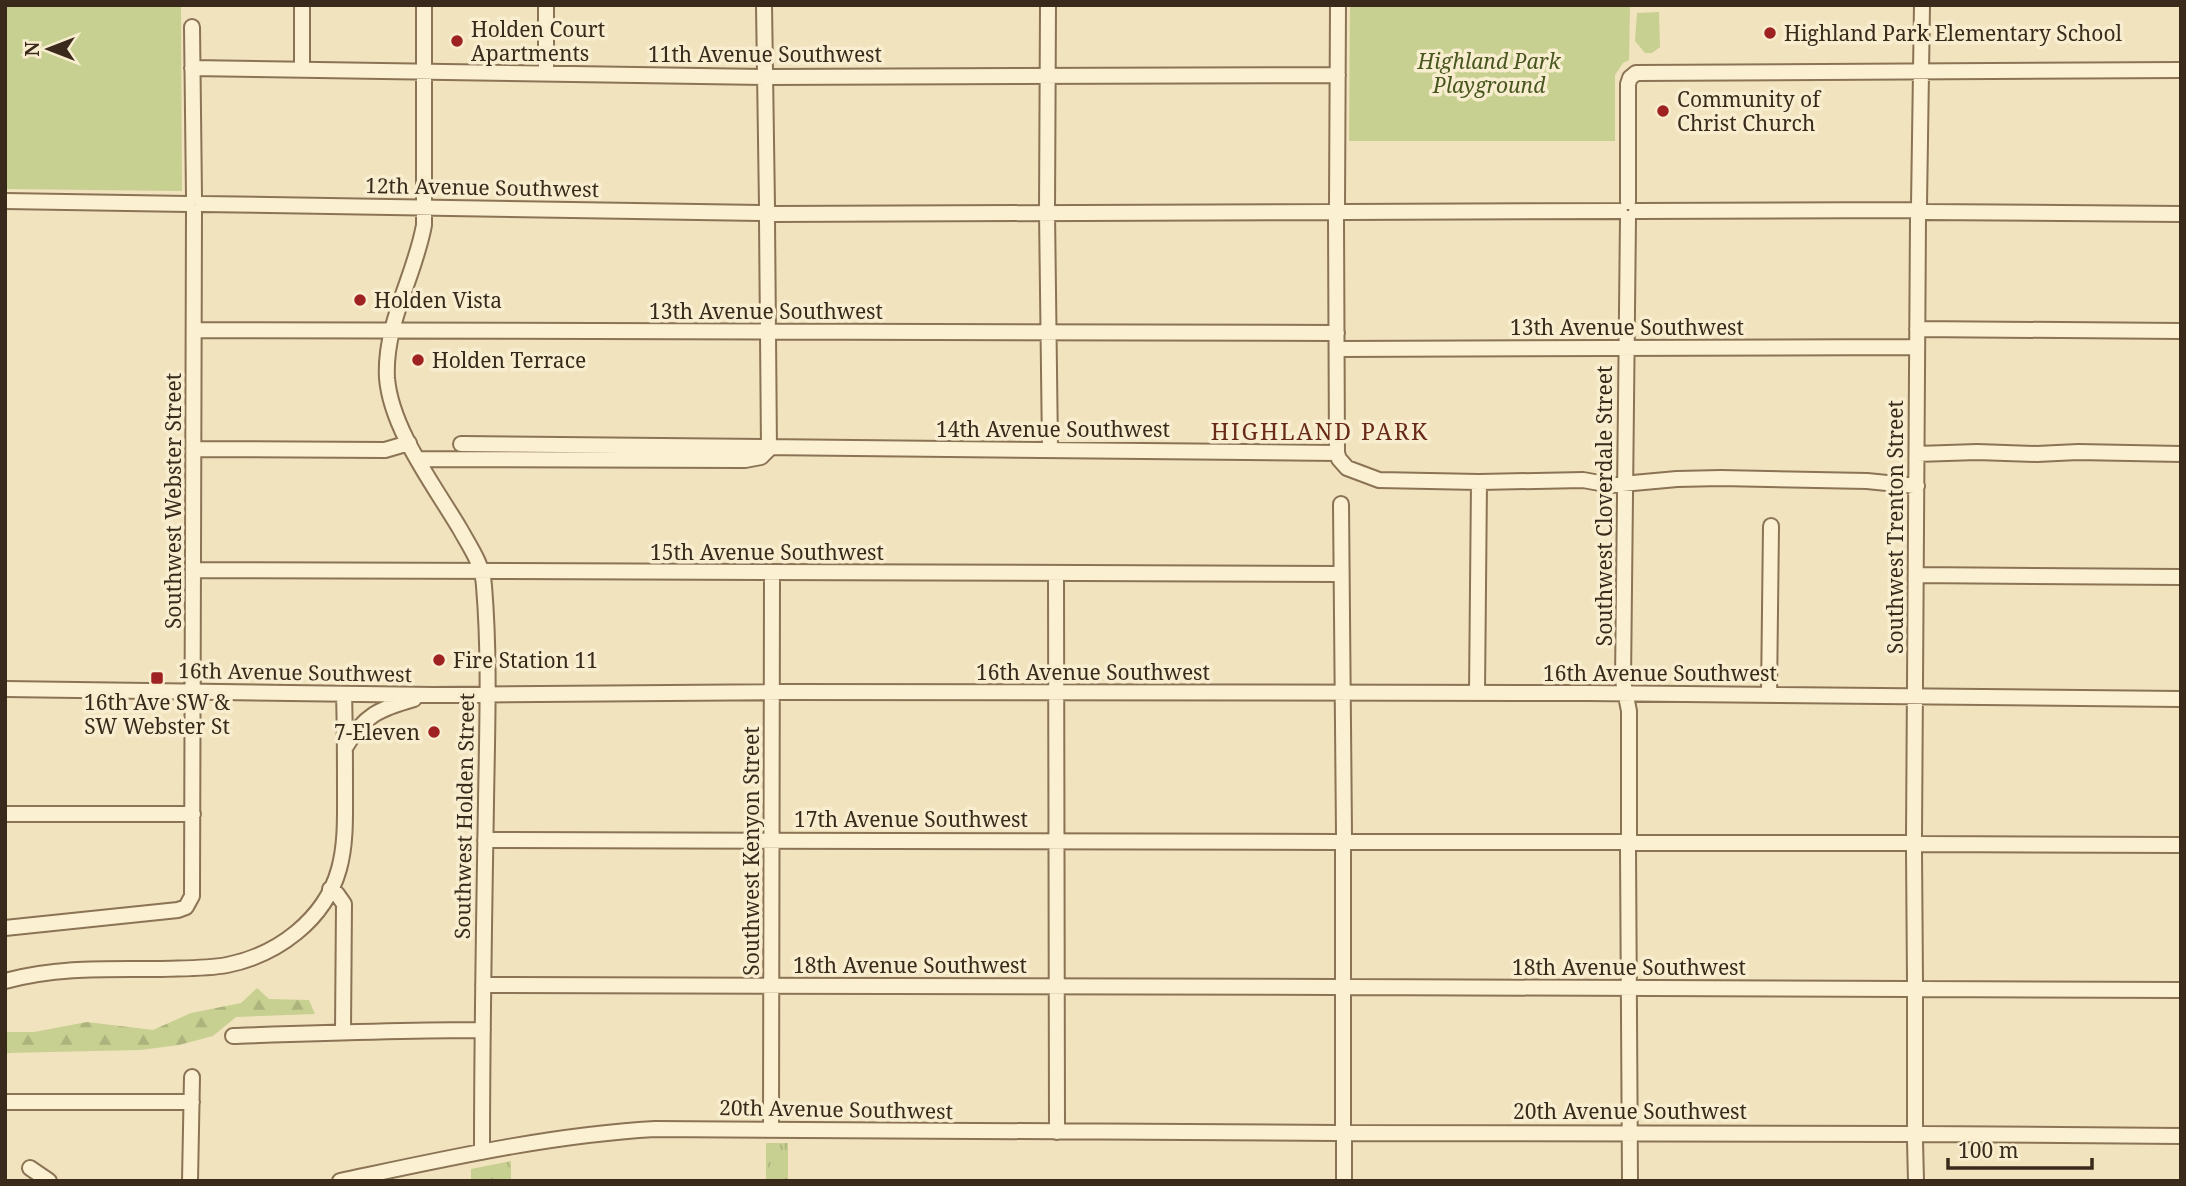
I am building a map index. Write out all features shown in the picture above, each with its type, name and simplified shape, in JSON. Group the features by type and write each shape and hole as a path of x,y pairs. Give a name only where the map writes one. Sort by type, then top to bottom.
{"street":[{"path":"302,5 302,68"},
{"name":"Southwest Holden Street","path":"424,5 425,207 421,242 391,330 387,357 388,390 396,415 410,443 476,556 484,585 487,695 482,1152"},
{"path":"546,5 546,73"},
{"path":"764,5 769,449"},
{"path":"1048,5 1047,212 1051,449"},
{"path":"1338,5 1337,453 1347,468 1379,480 1583,480 1625,485 1677,479 1721,478 1867,481 1917,486"},
{"name":"Southwest Trenton Street","path":"1916,1181 1914,844 1922,5"},
{"name":"Southwest Webster Street","path":"5,928 178,910 186,907 192,896 195,204 192,27"},
{"name":"11th Avenue Southwest","path":"192,68 765,77 1338,75"},
{"path":"1921,72 2181,70"},
{"name":"Southwest Cloverdale Street","path":"1630,1181 1629,711 1623,681 1628,84 1633,75 1641,73 1921,72"},
{"name":"12th Avenue Southwest","path":"5,201 767,214 1628,210 2181,214"},
{"path":"1917,329 2181,331"},
{"name":"13th Avenue Southwest","path":"194,330 1337,333"},
{"name":"13th Avenue Southwest","path":"1337,349 1917,346"},
{"path":"194,449 385,450 410,443"},
{"name":"14th Avenue Southwest","path":"461,444 1337,453"},
{"name":"14th Avenue Southwest","path":"419,459 745,460 761,457 769,449"},
{"path":"1917,454 2181,454"},
{"path":"1477,693 1479,482"},
{"path":"1340,504 1344,1181"},
{"path":"1769,695 1771,526"},
{"name":"15th Avenue Southwest","path":"194,570 1341,575"},
{"name":"Southwest Kenyon Street","path":"771,1129 772,573"},
{"path":"1056,573 1057,1132"},
{"path":"1916,575 2181,577"},
{"name":"16th Avenue Southwest","path":"5,689 433,695 1057,692 2181,699"},
{"path":"5,981 65,970 201,967 240,961 263,954 290,937 313,916 339,870 345,821 344,694"},
{"path":"345,749 355,731 376,712 433,695"},
{"path":"5,814 193,814"},
{"name":"17th Avenue Southwest","path":"485,840 2181,845"},
{"path":"330,889 344,904 342,1031"},
{"name":"18th Avenue Southwest","path":"483,985 2181,990"},
{"path":"233,1035 483,1030"},
{"path":"190,1181 192,1077"},
{"path":"5,1102 192,1102"},
{"name":"20th Avenue Southwest","path":"340,1181 482,1152 628,1130 2181,1136"},
{"path":"30,1168 50,1181"}],"green space":[{"path":"5,5 181,5 182,191 5,189"},
{"name":"Highland Park Playground","path":"1350,5 1630,5 1629,60 1623,63 1615,75 1615,141 1349,141"},
{"path":"1659,12 1660,47 1652,53 1645,53 1635,41 1637,13"},
{"path":"257,988 269,999 309,1000 315,1014 236,1017 213,1036 179,1045 141,1050 5,1053 5,1032 34,1032 87,1022 153,1030 191,1013 241,1003"},
{"path":"766,1143 788,1143 788,1181 766,1181"},
{"path":"511,1161 511,1181 471,1181 471,1169"}],"place":[{"name":"Highland Park Elementary School","path":"1770,33"},
{"name":"Holden Court Apartments","path":"457,41"},
{"name":"Community of Christ Church","path":"1663,111"},
{"name":"Holden Vista","path":"360,300"},
{"name":"Holden Terrace","path":"418,360"},
{"name":"Fire Station 11","path":"439,660"},
{"name":"16th Ave SW & SW Webster St","path":"157,678"},
{"name":"7-Eleven","path":"434,732"}],"district":[{"name":"HIGHLAND PARK","path":"1320,431"}]}
